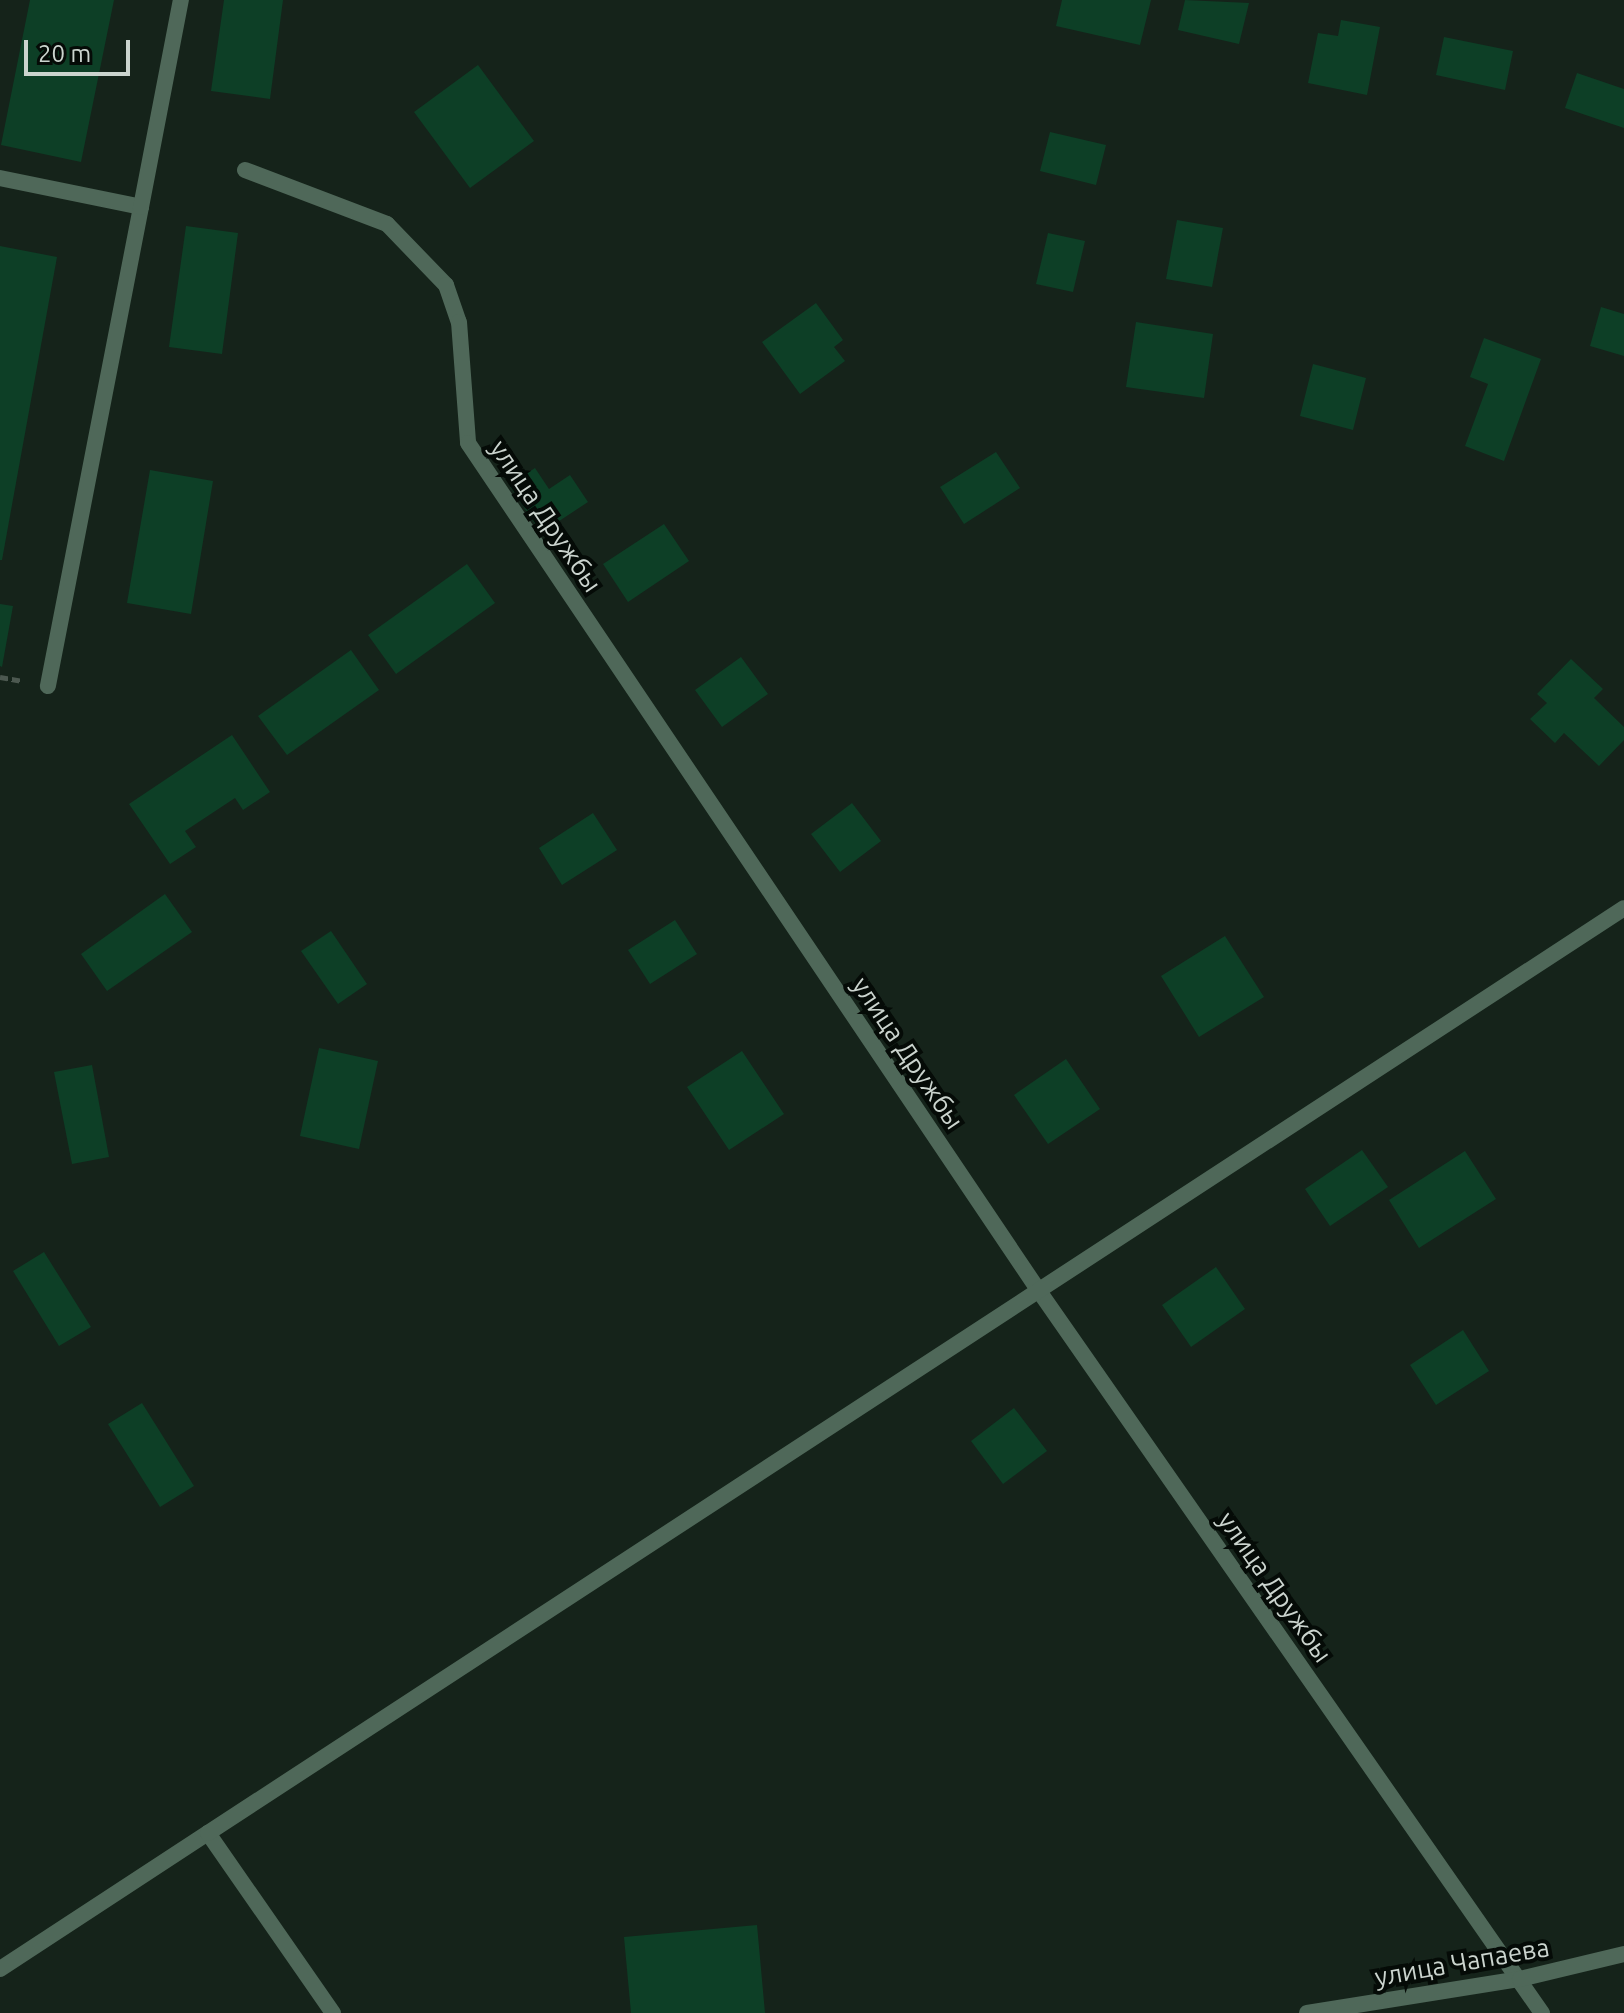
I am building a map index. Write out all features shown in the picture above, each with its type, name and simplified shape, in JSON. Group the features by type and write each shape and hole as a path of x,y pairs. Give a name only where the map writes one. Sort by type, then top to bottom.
{"street":[{"path":"48,686 181,0"},
{"name":"улица Дружбы","path":"245,170 387,224 446,285 459,322 468,443 1039,1291 1542,2013"},
{"path":"0,178 141,207"},
{"path":"0,1969 1624,908"},
{"path":"208,1833 333,2013"},
{"name":"улица Чапаева","path":"1307,2013 1520,1979 1624,1954"}],"building":[{"path":"30,0 114,0 81,162 1,145"},
{"path":"224,0 283,0 270,99 211,91"},
{"path":"1062,0 1151,0 1140,45 1056,26"},
{"path":"1185,0 1249,3 1239,44 1178,30"},
{"path":"1341,20 1380,27 1367,95 1308,83 1318,33 1338,36"},
{"path":"1444,37 1513,51 1505,90 1436,75"},
{"path":"478,65 534,141 470,188 414,112"},
{"path":"1577,73 1624,89 1624,128 1565,108"},
{"path":"1050,132 1106,145 1096,185 1040,171"},
{"path":"1177,220 1223,228 1212,287 1166,279"},
{"path":"186,226 238,233 222,354 169,347"},
{"path":"1048,233 1085,241 1073,292 1036,284"},
{"path":"0,246 57,257 2,560 0,560"},
{"path":"816,303 843,340 834,347 845,361 800,394 762,342"},
{"path":"1601,307 1624,314 1624,356 1590,346"},
{"path":"1136,322 1213,334 1204,398 1126,387"},
{"path":"1484,338 1541,359 1504,461 1465,446 1488,384 1470,377"},
{"path":"1313,364 1366,378 1353,430 1300,416"},
{"path":"996,452 1020,488 964,524 940,487"},
{"path":"535,468 549,489 570,475 588,502 541,533 509,485"},
{"path":"150,470 213,481 191,614 127,603"},
{"path":"664,524 689,561 628,602 603,564"},
{"path":"467,564 495,603 396,674 368,635"},
{"path":"0,604 13,606 2,667 0,666"},
{"path":"351,650 379,690 287,755 258,716"},
{"path":"741,657 768,694 722,727 695,690"},
{"path":"1571,659 1603,689 1594,698 1624,727 1624,740 1599,766 1564,733 1555,743 1530,719 1547,703 1537,694"},
{"path":"232,735 270,792 243,810 235,798 185,831 196,847 170,864 129,804"},
{"path":"852,803 881,841 840,872 811,834"},
{"path":"593,813 617,850 562,885 539,848"},
{"path":"165,894 192,932 107,991 81,954"},
{"path":"675,920 697,954 650,984 628,950"},
{"path":"331,931 367,984 338,1004 301,951"},
{"path":"1225,936 1264,997 1199,1037 1161,976"},
{"path":"319,1048 378,1061 359,1149 300,1136"},
{"path":"742,1051 784,1114 729,1150 687,1087"},
{"path":"1066,1059 1100,1109 1048,1144 1014,1095"},
{"path":"92,1065 109,1157 72,1164 54,1072"},
{"path":"1362,1150 1388,1187 1330,1226 1305,1189"},
{"path":"1465,1151 1496,1199 1419,1248 1389,1200"},
{"path":"44,1252 91,1327 59,1346 13,1271"},
{"path":"1216,1267 1245,1309 1191,1347 1162,1305"},
{"path":"1463,1330 1489,1371 1436,1405 1410,1365"},
{"path":"142,1403 194,1486 160,1507 108,1424"},
{"path":"1014,1408 1047,1451 1003,1484 971,1441"},
{"path":"757,1925 765,2013 631,2013 624,1937"}]}
